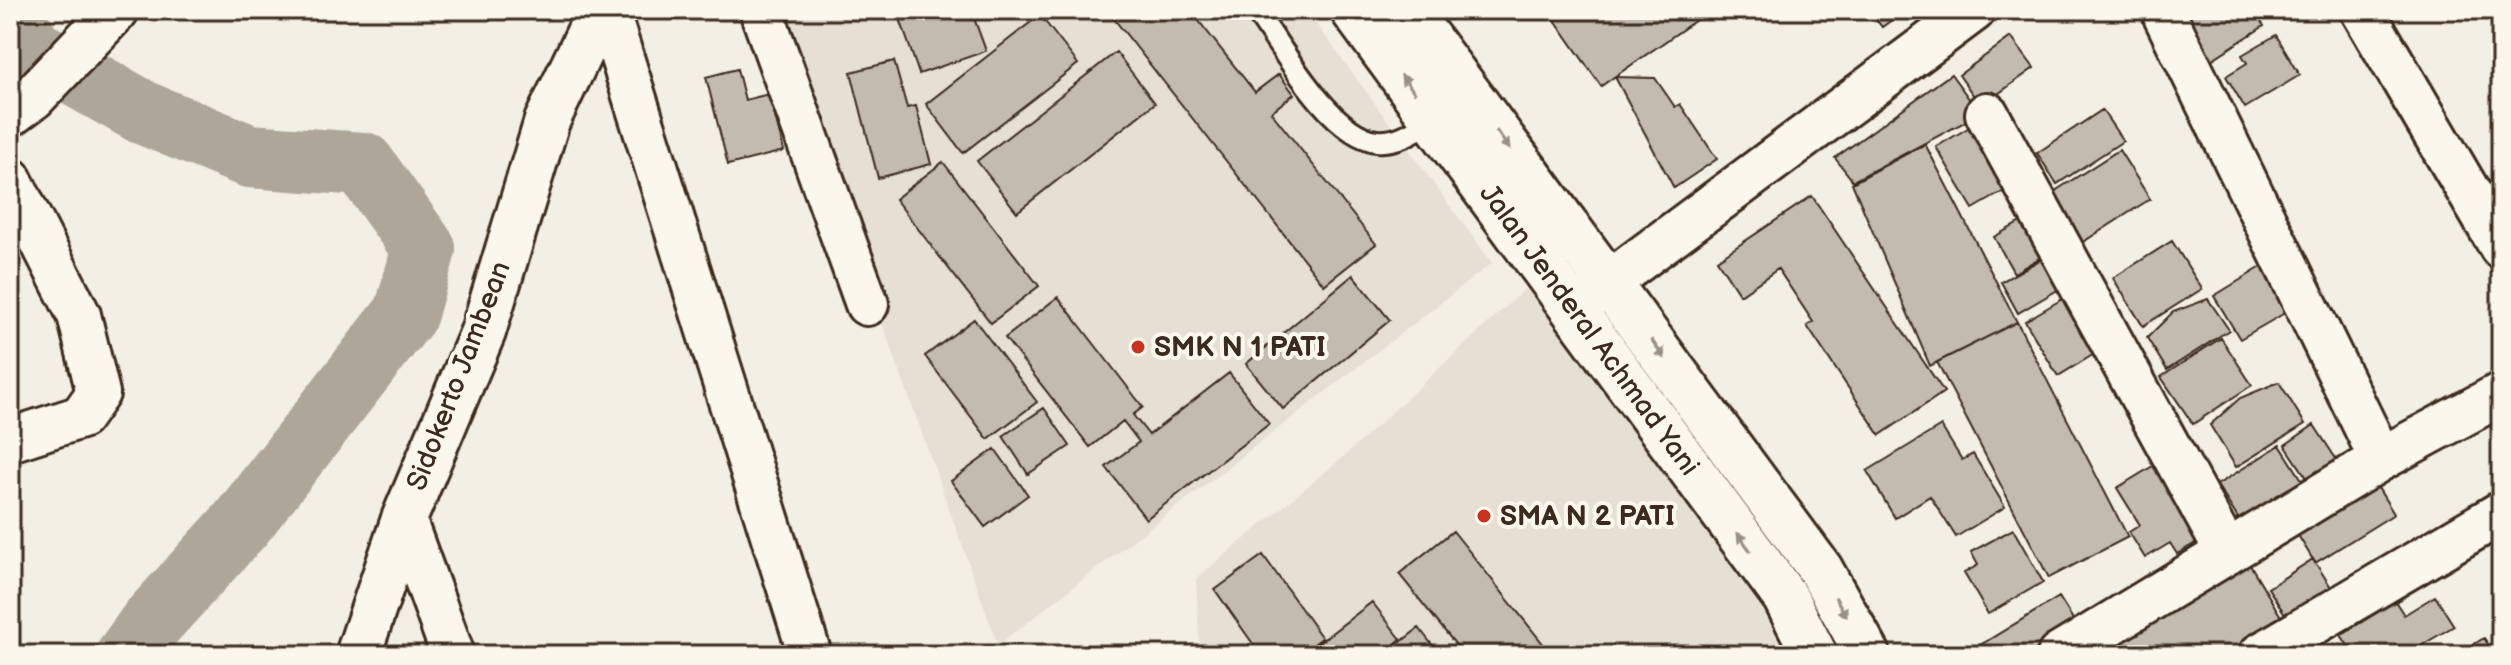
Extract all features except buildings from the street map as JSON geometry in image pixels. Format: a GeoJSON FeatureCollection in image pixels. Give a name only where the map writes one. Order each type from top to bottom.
{"type":"FeatureCollection","features":[{"type":"Feature","properties":{"kind":"main road","name":"Sidokerto Jambean"},"geometry":{"type":"LineString","coordinates":[[358,655],[404,519],[483,332],[547,121],[600,10]]}},
{"type":"Feature","properties":{"kind":"main road","name":"Jalan Jenderal Achmad Yani"},"geometry":{"type":"LineString","coordinates":[[1407,10],[1820,569],[1868,655]]}},
{"type":"Feature","properties":{"kind":"main road"},"geometry":{"type":"LineString","coordinates":[[22,106],[113,12]]}},
{"type":"Feature","properties":{"kind":"main road","name":"Jalan Jenderal Achmad Yani"},"geometry":{"type":"LineString","coordinates":[[1366,14],[1435,119],[1785,597],[1815,655]]}},
{"type":"Feature","properties":{"kind":"main road"},"geometry":{"type":"LineString","coordinates":[[1785,597],[1820,569]]}},
{"type":"Feature","properties":{"kind":"street"},"geometry":{"type":"LineString","coordinates":[[607,10],[810,655]]}},
{"type":"Feature","properties":{"kind":"street"},"geometry":{"type":"LineString","coordinates":[[761,10],[867,304]]}},
{"type":"Feature","properties":{"kind":"street"},"geometry":{"type":"LineString","coordinates":[[1573,309],[1974,10]]}},
{"type":"Feature","properties":{"kind":"street"},"geometry":{"type":"LineString","coordinates":[[2166,10],[2165,16],[2381,459]]}},
{"type":"Feature","properties":{"kind":"street"},"geometry":{"type":"LineString","coordinates":[[2362,10],[2501,247]]}},
{"type":"Feature","properties":{"kind":"street"},"geometry":{"type":"LineString","coordinates":[[1987,114],[2227,553]]}},
{"type":"Feature","properties":{"kind":"street"},"geometry":{"type":"LineString","coordinates":[[10,179],[79,315],[98,393],[81,417],[10,440]]}},
{"type":"Feature","properties":{"kind":"street"},"geometry":{"type":"LineString","coordinates":[[2059,655],[2381,459],[2501,394]]}},
{"type":"Feature","properties":{"kind":"street"},"geometry":{"type":"LineString","coordinates":[[2260,655],[2317,641],[2501,513]]}},
{"type":"Feature","properties":{"kind":"street"},"geometry":{"type":"LineString","coordinates":[[404,519],[453,655]]}},
{"type":"Feature","properties":{"kind":"lane"},"geometry":{"type":"LineString","coordinates":[[1255,10],[1313,92],[1358,135],[1377,141],[1400,139],[1435,119]]}},
{"type":"Feature","properties":{"kind":"shaded area","name":"SMK N 1 PATI"},"geometry":{"type":"Polygon","coordinates":[[[770,10],[1306,10],[1492,263],[998,645],[770,10]]]}},
{"type":"Feature","properties":{"kind":"shaded area","name":"SMA N 2 PATI"},"geometry":{"type":"Polygon","coordinates":[[[1526,288],[1753,591],[1786,655],[1200,655],[1196,579],[1348,453],[1526,288]]]}},
{"type":"Feature","properties":{"kind":"waterway"},"geometry":{"type":"LineString","coordinates":[[10,16],[34,51],[144,113],[249,156],[363,164],[424,249],[406,313],[241,524],[151,623],[128,655]]}},
{"type":"Feature","properties":{"kind":"place","name":"SMK N 1 PATI"},"geometry":{"type":"Point","coordinates":[1138,347]}},
{"type":"Feature","properties":{"kind":"place","name":"SMA N 2 PATI"},"geometry":{"type":"Point","coordinates":[1484,516]}}]}
